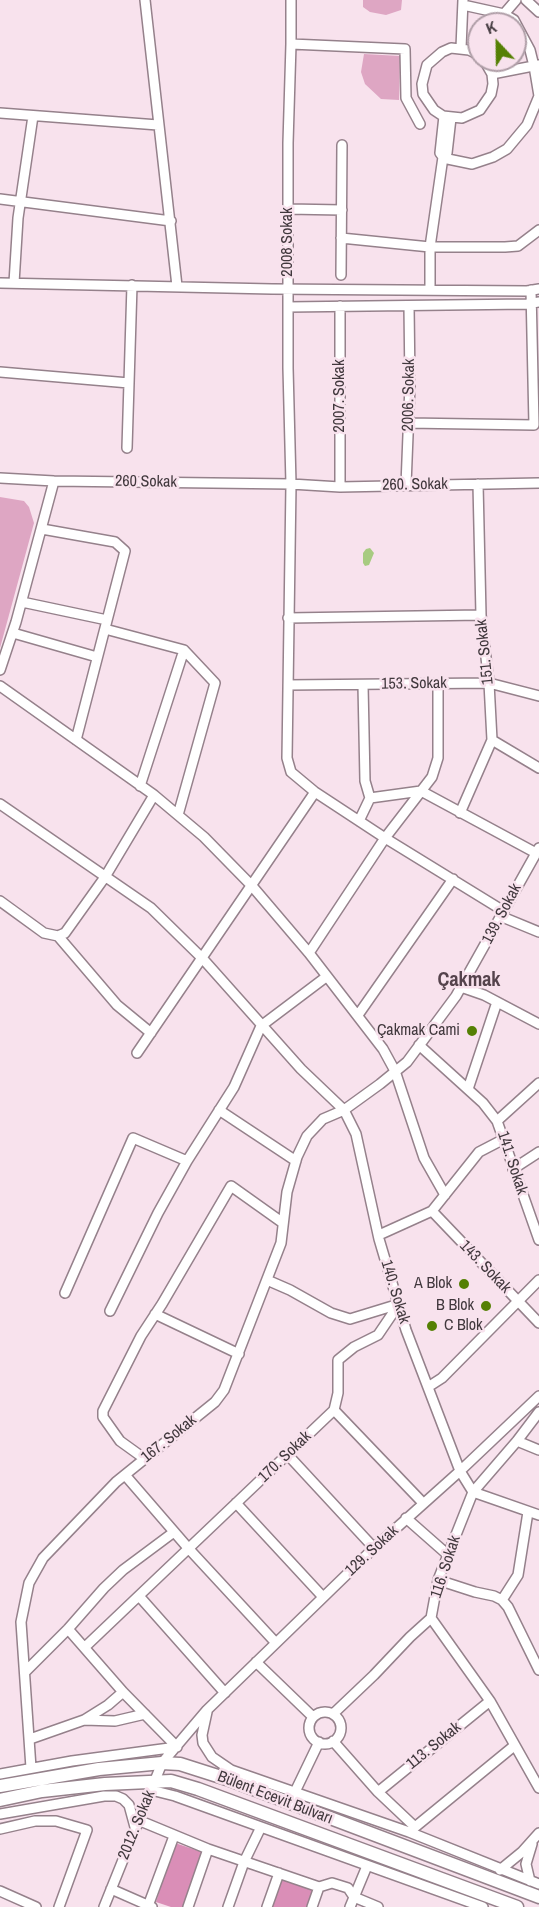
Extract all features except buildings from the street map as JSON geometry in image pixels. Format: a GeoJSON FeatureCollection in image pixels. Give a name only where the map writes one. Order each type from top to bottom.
{"type":"FeatureCollection","features":[{"type":"Feature","properties":{"kind":"main road","name":"Bülent Ecevit Bulvarı"},"geometry":{"type":"LineString","coordinates":[[0,1786],[99,1768],[162,1763],[180,1764],[229,1775],[292,1798],[539,1897]]}},
{"type":"Feature","properties":{"kind":"main road","name":"Bülent Ecevit Bulvarı"},"geometry":{"type":"LineString","coordinates":[[0,1800],[42,1791],[105,1784],[153,1785],[171,1781],[517,1907]]}},
{"type":"Feature","properties":{"kind":"street"},"geometry":{"type":"LineString","coordinates":[[145,0],[177,286]]}},
{"type":"Feature","properties":{"kind":"street","name":"2008 Sokak"},"geometry":{"type":"LineString","coordinates":[[291,0],[288,143],[291,484],[287,758],[291,772],[315,792],[453,879],[501,913],[539,932]]}},
{"type":"Feature","properties":{"kind":"street"},"geometry":{"type":"LineString","coordinates":[[506,12],[516,0]]}},
{"type":"Feature","properties":{"kind":"street"},"geometry":{"type":"LineString","coordinates":[[526,0],[539,12]]}},
{"type":"Feature","properties":{"kind":"street"},"geometry":{"type":"LineString","coordinates":[[461,48],[463,3],[497,12]]}},
{"type":"Feature","properties":{"kind":"street"},"geometry":{"type":"LineString","coordinates":[[291,44],[405,49],[406,98],[420,124]]}},
{"type":"Feature","properties":{"kind":"street"},"geometry":{"type":"LineString","coordinates":[[443,157],[472,164],[493,157],[507,149],[526,125],[539,96],[537,66],[527,44]]}},
{"type":"Feature","properties":{"kind":"street"},"geometry":{"type":"LineString","coordinates":[[467,50],[461,48],[442,51],[427,65],[423,74],[422,84],[428,103],[434,110],[448,117],[462,118],[480,110],[491,94],[492,74],[537,66]]}},
{"type":"Feature","properties":{"kind":"street"},"geometry":{"type":"LineString","coordinates":[[0,113],[158,125]]}},
{"type":"Feature","properties":{"kind":"street"},"geometry":{"type":"LineString","coordinates":[[14,283],[20,202],[33,116]]}},
{"type":"Feature","properties":{"kind":"street"},"geometry":{"type":"LineString","coordinates":[[430,290],[430,247],[443,157],[447,153],[448,117]]}},
{"type":"Feature","properties":{"kind":"street"},"geometry":{"type":"LineString","coordinates":[[341,275],[342,145]]}},
{"type":"Feature","properties":{"kind":"street"},"geometry":{"type":"LineString","coordinates":[[0,199],[171,221]]}},
{"type":"Feature","properties":{"kind":"street"},"geometry":{"type":"LineString","coordinates":[[288,209],[342,210]]}},
{"type":"Feature","properties":{"kind":"street"},"geometry":{"type":"LineString","coordinates":[[341,238],[430,247],[519,246],[539,230]]}},
{"type":"Feature","properties":{"kind":"street"},"geometry":{"type":"LineString","coordinates":[[0,283],[535,290],[534,425],[408,423]]}},
{"type":"Feature","properties":{"kind":"street"},"geometry":{"type":"LineString","coordinates":[[127,448],[132,285]]}},
{"type":"Feature","properties":{"kind":"street"},"geometry":{"type":"LineString","coordinates":[[288,307],[536,303]]}},
{"type":"Feature","properties":{"kind":"street","name":"2007. Sokak"},"geometry":{"type":"LineString","coordinates":[[340,306],[340,487]]}},
{"type":"Feature","properties":{"kind":"street","name":"2006. Sokak"},"geometry":{"type":"LineString","coordinates":[[406,485],[409,306]]}},
{"type":"Feature","properties":{"kind":"street"},"geometry":{"type":"LineString","coordinates":[[0,372],[129,383]]}},
{"type":"Feature","properties":{"kind":"street","name":"260 Sokak"},"geometry":{"type":"LineString","coordinates":[[0,478],[54,481],[291,484]]}},
{"type":"Feature","properties":{"kind":"street"},"geometry":{"type":"LineString","coordinates":[[0,670],[22,602],[54,481]]}},
{"type":"Feature","properties":{"kind":"street","name":"260. Sokak"},"geometry":{"type":"LineString","coordinates":[[291,484],[340,487],[539,483]]}},
{"type":"Feature","properties":{"kind":"street","name":"151. Sokak"},"geometry":{"type":"LineString","coordinates":[[459,813],[492,740],[489,683],[481,615],[478,484]]}},
{"type":"Feature","properties":{"kind":"street"},"geometry":{"type":"LineString","coordinates":[[42,529],[115,542],[125,551],[76,740]]}},
{"type":"Feature","properties":{"kind":"street"},"geometry":{"type":"LineString","coordinates":[[22,602],[106,625],[184,650],[215,683],[178,815]]}},
{"type":"Feature","properties":{"kind":"street"},"geometry":{"type":"LineString","coordinates":[[288,618],[481,615]]}},
{"type":"Feature","properties":{"kind":"street"},"geometry":{"type":"LineString","coordinates":[[13,633],[97,657]]}},
{"type":"Feature","properties":{"kind":"street"},"geometry":{"type":"LineString","coordinates":[[141,786],[184,650]]}},
{"type":"Feature","properties":{"kind":"street","name":"153. Sokak"},"geometry":{"type":"LineString","coordinates":[[288,686],[489,683],[539,696]]}},
{"type":"Feature","properties":{"kind":"street"},"geometry":{"type":"LineString","coordinates":[[359,821],[370,798],[365,781],[363,685]]}},
{"type":"Feature","properties":{"kind":"street"},"geometry":{"type":"LineString","coordinates":[[309,953],[385,838],[432,777],[438,758],[438,685]]}},
{"type":"Feature","properties":{"kind":"street"},"geometry":{"type":"LineString","coordinates":[[0,686],[154,795],[204,837],[252,886],[309,953],[383,1049],[395,1071],[424,1158],[445,1195]]}},
{"type":"Feature","properties":{"kind":"street"},"geometry":{"type":"LineString","coordinates":[[492,740],[539,768]]}},
{"type":"Feature","properties":{"kind":"street"},"geometry":{"type":"LineString","coordinates":[[370,798],[421,791],[459,813],[537,851]]}},
{"type":"Feature","properties":{"kind":"street"},"geometry":{"type":"LineString","coordinates":[[137,1053],[315,792]]}},
{"type":"Feature","properties":{"kind":"street"},"geometry":{"type":"LineString","coordinates":[[0,901],[44,933],[58,936],[65,933],[105,877],[154,795]]}},
{"type":"Feature","properties":{"kind":"street"},"geometry":{"type":"LineString","coordinates":[[0,804],[151,908],[203,959],[301,1069],[344,1110]]}},
{"type":"Feature","properties":{"kind":"street","name":"139. Sokak"},"geometry":{"type":"LineString","coordinates":[[344,1110],[407,1062],[461,987],[537,851]]}},
{"type":"Feature","properties":{"kind":"street"},"geometry":{"type":"LineString","coordinates":[[358,1015],[453,879]]}},
{"type":"Feature","properties":{"kind":"street"},"geometry":{"type":"LineString","coordinates":[[58,936],[117,1005],[151,1033]]}},
{"type":"Feature","properties":{"kind":"street"},"geometry":{"type":"LineString","coordinates":[[110,1311],[158,1213],[187,1161],[234,1087],[261,1026],[326,977]]}},
{"type":"Feature","properties":{"kind":"street"},"geometry":{"type":"LineString","coordinates":[[461,987],[497,1002],[539,1024]]}},
{"type":"Feature","properties":{"kind":"street"},"geometry":{"type":"LineString","coordinates":[[468,1089],[497,1002]]}},
{"type":"Feature","properties":{"kind":"street","name":"141. Sokak"},"geometry":{"type":"LineString","coordinates":[[419,1045],[483,1103],[498,1121],[513,1169],[536,1221],[539,1240]]}},
{"type":"Feature","properties":{"kind":"street"},"geometry":{"type":"LineString","coordinates":[[498,1121],[539,1083]]}},
{"type":"Feature","properties":{"kind":"street"},"geometry":{"type":"LineString","coordinates":[[219,1110],[296,1161]]}},
{"type":"Feature","properties":{"kind":"street","name":"167. Sokak"},"geometry":{"type":"LineString","coordinates":[[31,1768],[21,1622],[29,1583],[43,1558],[125,1475],[215,1402],[224,1390],[281,1243],[287,1192],[296,1161],[307,1136],[323,1119],[344,1110]]}},
{"type":"Feature","properties":{"kind":"street","name":"140. Sokak"},"geometry":{"type":"LineString","coordinates":[[344,1110],[356,1134],[379,1235],[399,1304],[460,1471],[473,1492]]}},
{"type":"Feature","properties":{"kind":"street"},"geometry":{"type":"LineString","coordinates":[[65,1293],[132,1138],[187,1161]]}},
{"type":"Feature","properties":{"kind":"street"},"geometry":{"type":"LineString","coordinates":[[379,1235],[432,1211],[479,1152],[504,1139]]}},
{"type":"Feature","properties":{"kind":"street"},"geometry":{"type":"LineString","coordinates":[[513,1169],[539,1152]]}},
{"type":"Feature","properties":{"kind":"street"},"geometry":{"type":"LineString","coordinates":[[145,1459],[120,1441],[103,1417],[103,1411],[141,1336],[231,1186],[283,1223]]}},
{"type":"Feature","properties":{"kind":"street","name":"143. Sokak"},"geometry":{"type":"LineString","coordinates":[[432,1211],[539,1323]]}},
{"type":"Feature","properties":{"kind":"street"},"geometry":{"type":"LineString","coordinates":[[267,1280],[331,1313],[350,1319],[399,1304]]}},
{"type":"Feature","properties":{"kind":"street"},"geometry":{"type":"LineString","coordinates":[[428,1387],[442,1378],[539,1280]]}},
{"type":"Feature","properties":{"kind":"street"},"geometry":{"type":"LineString","coordinates":[[399,1304],[378,1335],[354,1347],[338,1360],[338,1393],[334,1410],[423,1503]]}},
{"type":"Feature","properties":{"kind":"street"},"geometry":{"type":"LineString","coordinates":[[155,1314],[239,1354]]}},
{"type":"Feature","properties":{"kind":"street","name":"129. Sokak"},"geometry":{"type":"LineString","coordinates":[[177,1747],[207,1710],[323,1597],[539,1396]]}},
{"type":"Feature","properties":{"kind":"street","name":"170. Sokak"},"geometry":{"type":"LineString","coordinates":[[85,1647],[334,1410]]}},
{"type":"Feature","properties":{"kind":"street","name":"116. Sokak"},"geometry":{"type":"LineString","coordinates":[[539,1412],[518,1441],[473,1492],[438,1580],[431,1618],[490,1701],[539,1788]]}},
{"type":"Feature","properties":{"kind":"street"},"geometry":{"type":"LineString","coordinates":[[518,1441],[539,1449]]}},
{"type":"Feature","properties":{"kind":"street"},"geometry":{"type":"LineString","coordinates":[[287,1455],[374,1548]]}},
{"type":"Feature","properties":{"kind":"street"},"geometry":{"type":"LineString","coordinates":[[125,1475],[189,1549],[276,1643]]}},
{"type":"Feature","properties":{"kind":"street"},"geometry":{"type":"LineString","coordinates":[[473,1492],[539,1515]]}},
{"type":"Feature","properties":{"kind":"street"},"geometry":{"type":"LineString","coordinates":[[236,1503],[323,1597]]}},
{"type":"Feature","properties":{"kind":"street"},"geometry":{"type":"LineString","coordinates":[[502,1600],[518,1575],[528,1512]]}},
{"type":"Feature","properties":{"kind":"street"},"geometry":{"type":"LineString","coordinates":[[406,1518],[448,1555]]}},
{"type":"Feature","properties":{"kind":"street"},"geometry":{"type":"LineString","coordinates":[[25,1672],[123,1570],[174,1532]]}},
{"type":"Feature","properties":{"kind":"street"},"geometry":{"type":"LineString","coordinates":[[438,1580],[502,1600],[508,1607],[539,1668]]}},
{"type":"Feature","properties":{"kind":"street"},"geometry":{"type":"LineString","coordinates":[[139,1596],[225,1693]]}},
{"type":"Feature","properties":{"kind":"street"},"geometry":{"type":"LineString","coordinates":[[333,1714],[410,1636],[431,1618]]}},
{"type":"Feature","properties":{"kind":"street"},"geometry":{"type":"LineString","coordinates":[[68,1629],[123,1692],[177,1747]]}},
{"type":"Feature","properties":{"kind":"street"},"geometry":{"type":"LineString","coordinates":[[256,1662],[313,1717]]}},
{"type":"Feature","properties":{"kind":"street"},"geometry":{"type":"LineString","coordinates":[[30,1739],[84,1720],[108,1705],[123,1692]]}},
{"type":"Feature","properties":{"kind":"street","name":"113. Sokak"},"geometry":{"type":"LineString","coordinates":[[378,1792],[490,1701]]}},
{"type":"Feature","properties":{"kind":"street"},"geometry":{"type":"LineString","coordinates":[[207,1710],[202,1735],[203,1743],[229,1775]]}},
{"type":"Feature","properties":{"kind":"street"},"geometry":{"type":"LineString","coordinates":[[322,1712],[333,1714],[339,1719],[341,1729],[339,1736],[333,1741],[319,1742],[313,1738],[310,1731],[313,1717],[322,1712]]}},
{"type":"Feature","properties":{"kind":"street"},"geometry":{"type":"LineString","coordinates":[[84,1720],[115,1721],[145,1714]]}},
{"type":"Feature","properties":{"kind":"street"},"geometry":{"type":"LineString","coordinates":[[333,1741],[412,1829]]}},
{"type":"Feature","properties":{"kind":"street"},"geometry":{"type":"LineString","coordinates":[[319,1742],[292,1798],[412,1829],[500,1870],[535,1883]]}},
{"type":"Feature","properties":{"kind":"street"},"geometry":{"type":"LineString","coordinates":[[412,1829],[514,1746]]}},
{"type":"Feature","properties":{"kind":"street"},"geometry":{"type":"LineString","coordinates":[[0,1774],[177,1747]]}},
{"type":"Feature","properties":{"kind":"street","name":"2012. Sokak"},"geometry":{"type":"LineString","coordinates":[[104,1907],[162,1763],[177,1747]]}},
{"type":"Feature","properties":{"kind":"street"},"geometry":{"type":"LineString","coordinates":[[153,1785],[175,1796],[478,1906]]}},
{"type":"Feature","properties":{"kind":"street"},"geometry":{"type":"LineString","coordinates":[[0,1814],[104,1796],[116,1796],[123,1798],[129,1805],[137,1824],[319,1887],[332,1883],[348,1888],[352,1902]]}},
{"type":"Feature","properties":{"kind":"street"},"geometry":{"type":"LineString","coordinates":[[0,1829],[35,1821],[56,1821],[87,1830],[59,1907]]}},
{"type":"Feature","properties":{"kind":"street"},"geometry":{"type":"LineString","coordinates":[[228,1907],[244,1862],[261,1827]]}},
{"type":"Feature","properties":{"kind":"street"},"geometry":{"type":"LineString","coordinates":[[500,1870],[539,1833]]}},
{"type":"Feature","properties":{"kind":"street"},"geometry":{"type":"LineString","coordinates":[[111,1889],[150,1906],[174,1836]]}},
{"type":"Feature","properties":{"kind":"street"},"geometry":{"type":"LineString","coordinates":[[533,1841],[526,1864],[535,1883]]}},
{"type":"Feature","properties":{"kind":"street"},"geometry":{"type":"LineString","coordinates":[[188,1907],[208,1849]]}},
{"type":"Feature","properties":{"kind":"street"},"geometry":{"type":"LineString","coordinates":[[352,1902],[367,1866]]}},
{"type":"Feature","properties":{"kind":"street"},"geometry":{"type":"LineString","coordinates":[[267,1907],[279,1873]]}},
{"type":"Feature","properties":{"kind":"street"},"geometry":{"type":"LineString","coordinates":[[312,1907],[319,1887]]}},
{"type":"Feature","properties":{"kind":"street"},"geometry":{"type":"LineString","coordinates":[[0,1891],[36,1907]]}},
{"type":"Feature","properties":{"kind":"street"},"geometry":{"type":"LineString","coordinates":[[352,1902],[378,1907]]}},
{"type":"Feature","properties":{"kind":"shaded area"},"geometry":{"type":"Polygon","coordinates":[[[363,0],[402,0],[401,10],[386,15],[370,12],[363,7],[363,0]]]}},
{"type":"Feature","properties":{"kind":"shaded area"},"geometry":{"type":"Polygon","coordinates":[[[364,54],[400,56],[399,100],[381,99],[365,84],[361,72],[364,54]]]}},
{"type":"Feature","properties":{"kind":"shaded area"},"geometry":{"type":"Polygon","coordinates":[[[0,497],[24,501],[29,507],[34,523],[0,648],[0,497]]]}},
{"type":"Feature","properties":{"kind":"shaded area"},"geometry":{"type":"Polygon","coordinates":[[[370,548],[374,553],[369,565],[365,566],[363,553],[370,548]]]}},
{"type":"Feature","properties":{"kind":"shaded area"},"geometry":{"type":"Polygon","coordinates":[[[175,1843],[202,1852],[184,1907],[171,1907],[156,1902],[175,1843]]]}},
{"type":"Feature","properties":{"kind":"shaded area"},"geometry":{"type":"Polygon","coordinates":[[[282,1879],[314,1890],[308,1907],[272,1907],[282,1879]]]}},
{"type":"Feature","properties":{"kind":"place","name":"Çakmak Cami"},"geometry":{"type":"Point","coordinates":[472,1031]}},
{"type":"Feature","properties":{"kind":"place","name":"A Blok"},"geometry":{"type":"Point","coordinates":[464,1284]}},
{"type":"Feature","properties":{"kind":"place","name":"B Blok"},"geometry":{"type":"Point","coordinates":[486,1306]}},
{"type":"Feature","properties":{"kind":"place","name":"C Blok"},"geometry":{"type":"Point","coordinates":[432,1326]}},
{"type":"Feature","properties":{"kind":"district","name":"Çakmak"},"geometry":{"type":"Point","coordinates":[469,981]}}]}
